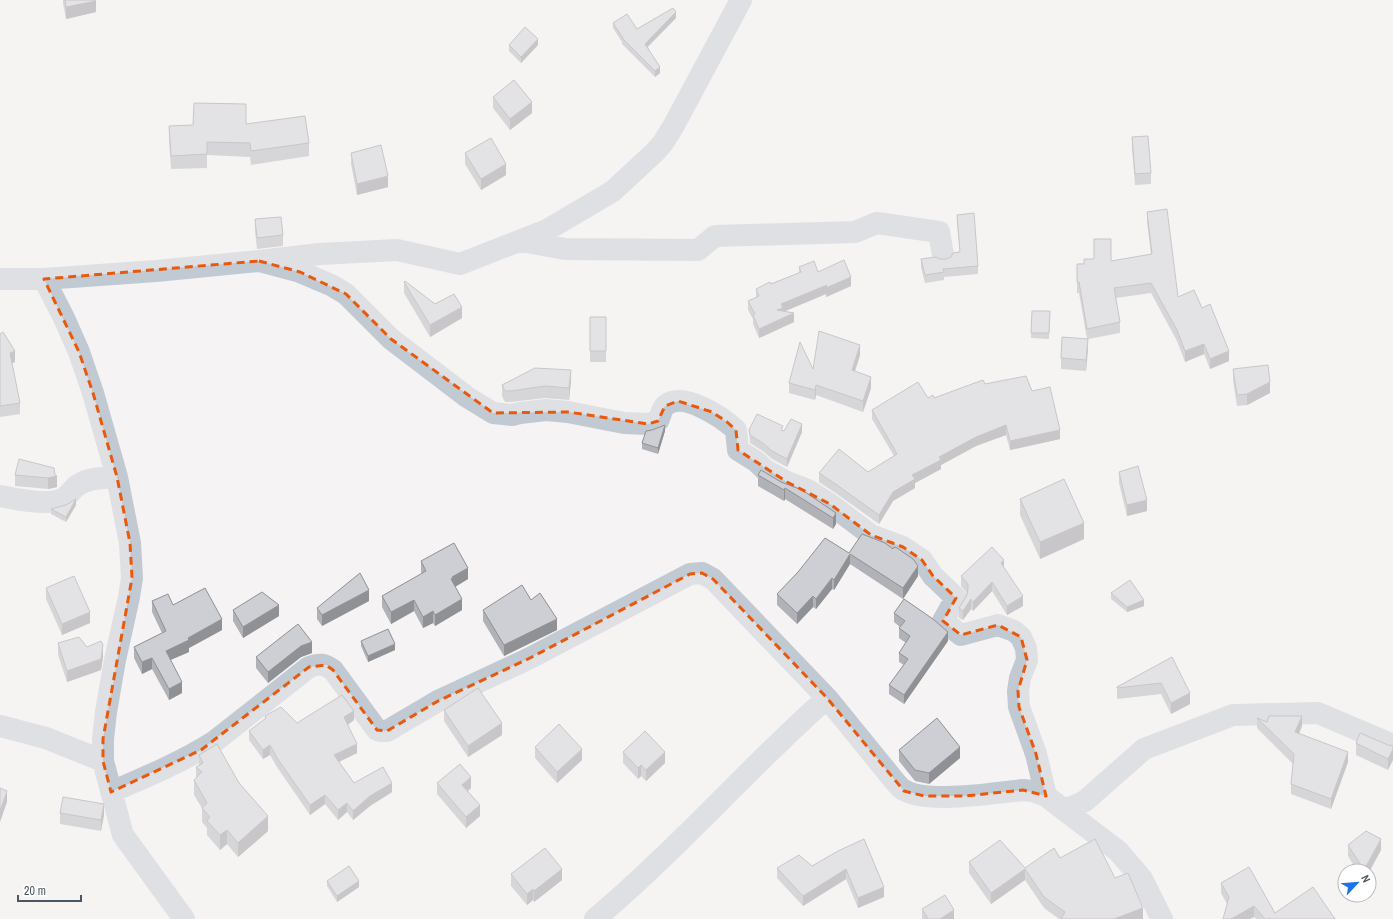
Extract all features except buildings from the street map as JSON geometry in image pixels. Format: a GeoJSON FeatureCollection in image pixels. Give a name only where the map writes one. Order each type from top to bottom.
{"type":"FeatureCollection","features":[{"type":"Feature","properties":{"kind":"street"},"geometry":{"type":"LineString","coordinates":[[0,278],[44,279],[156,271],[320,254],[397,250],[460,264],[547,230],[613,190],[663,143],[741,0]]}},
{"type":"Feature","properties":{"kind":"street"},"geometry":{"type":"LineString","coordinates":[[520,241],[566,249],[698,250],[715,236],[855,232],[877,223],[939,232],[943,255]]}},
{"type":"Feature","properties":{"kind":"street"},"geometry":{"type":"LineString","coordinates":[[259,261],[300,272],[331,285],[346,294],[391,339],[467,397],[493,413],[512,415],[546,410],[568,412],[624,422],[648,424],[658,421],[665,406],[678,401],[712,412],[727,422],[736,430],[738,450],[757,462],[764,469],[787,482],[808,490],[830,504],[871,535],[903,547],[922,560],[933,576],[956,598],[942,621],[961,635],[998,625],[1014,631],[1021,637],[1026,648],[1027,660],[1020,678],[1018,691],[1019,707],[1036,754],[1046,796]]}},
{"type":"Feature","properties":{"kind":"street"},"geometry":{"type":"LineString","coordinates":[[44,279],[79,352],[95,400],[117,477],[130,543],[132,578],[106,712],[103,739],[103,761],[123,835],[184,919]]}},
{"type":"Feature","properties":{"kind":"street"},"geometry":{"type":"LineString","coordinates":[[0,496],[20,500],[50,502],[62,499],[86,480],[117,477]]}},
{"type":"Feature","properties":{"kind":"street"},"geometry":{"type":"LineString","coordinates":[[111,792],[187,758],[215,741],[310,667],[318,664],[326,665],[333,670],[377,730],[387,731],[438,701],[530,658],[690,574],[702,573],[713,579],[827,698],[896,784],[904,791],[924,796],[965,796],[1023,790],[1032,791],[1046,796],[1118,851],[1142,879],[1162,919]]}},
{"type":"Feature","properties":{"kind":"street"},"geometry":{"type":"LineString","coordinates":[[595,919],[656,865],[755,766],[827,698]]}},
{"type":"Feature","properties":{"kind":"street"},"geometry":{"type":"LineString","coordinates":[[1065,810],[1085,801],[1144,749],[1233,715],[1318,713],[1393,745]]}},
{"type":"Feature","properties":{"kind":"street"},"geometry":{"type":"LineString","coordinates":[[0,726],[46,738],[103,761]]}},
{"type":"Feature","properties":{"kind":"highlighted area"},"geometry":{"type":"Polygon","coordinates":[[[259,261],[300,272],[346,294],[391,339],[493,413],[568,412],[648,424],[658,421],[665,406],[678,401],[712,412],[727,422],[736,430],[738,450],[787,482],[830,504],[871,535],[903,547],[922,560],[933,576],[956,598],[943,621],[961,635],[998,625],[1021,637],[1027,660],[1018,691],[1019,707],[1036,754],[1046,796],[1023,790],[965,796],[924,796],[904,791],[827,698],[713,579],[702,573],[690,574],[530,658],[438,701],[387,731],[377,730],[333,670],[326,665],[309,667],[201,750],[111,792],[103,761],[103,739],[132,578],[130,543],[117,477],[93,393],[79,352],[44,279],[259,261]]]}}]}
